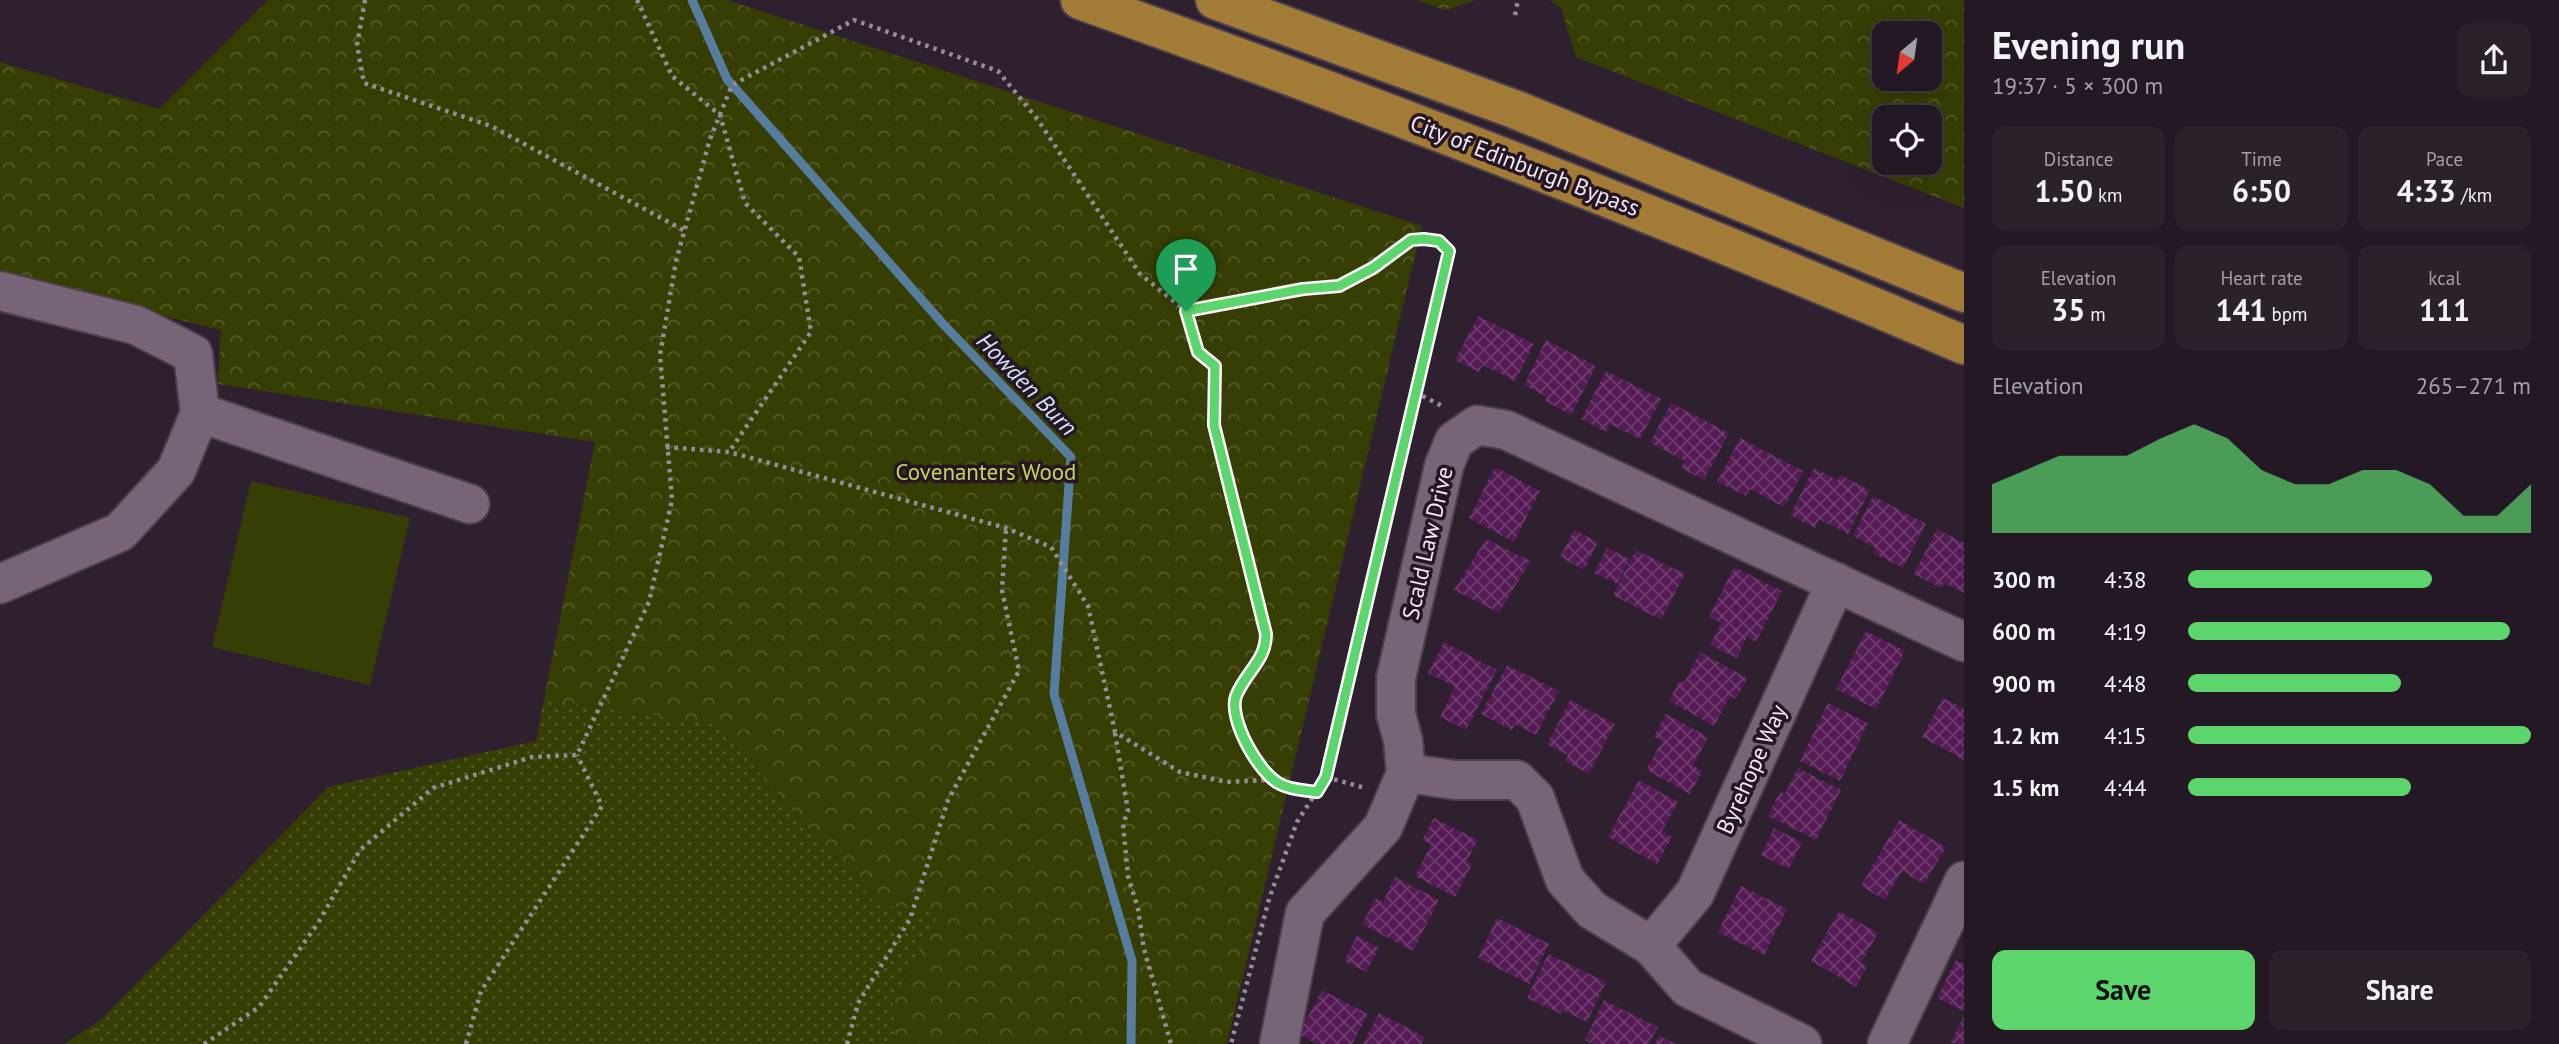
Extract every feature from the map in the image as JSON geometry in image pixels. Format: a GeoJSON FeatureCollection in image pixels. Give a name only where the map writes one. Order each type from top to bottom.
{"type":"FeatureCollection","features":[{"type":"Feature","properties":{"kind":"highway","name":"City of Edinburgh Bypass"},"geometry":{"type":"LineString","coordinates":[[1080,0],[1276,70],[1514,160],[1783,268],[1964,345]]}},
{"type":"Feature","properties":{"kind":"highway","name":"City of Edinburgh Bypass"},"geometry":{"type":"LineString","coordinates":[[1215,0],[1514,109],[1964,293]]}},
{"type":"Feature","properties":{"kind":"street"},"geometry":{"type":"LineString","coordinates":[[0,291],[136,325],[193,354],[200,413],[176,471],[120,532],[0,584]]}},
{"type":"Feature","properties":{"kind":"street"},"geometry":{"type":"LineString","coordinates":[[200,413],[470,504]]}},
{"type":"Feature","properties":{"kind":"street","name":"Scald Law Drive"},"geometry":{"type":"LineString","coordinates":[[1279,1044],[1305,914],[1383,827],[1406,772],[1403,740],[1396,715],[1396,678],[1444,466],[1454,440],[1477,425],[1506,430],[1964,642]]}},
{"type":"Feature","properties":{"kind":"street","name":"Byrehope Way"},"geometry":{"type":"LineString","coordinates":[[1651,946],[1695,893],[1836,582]]}},
{"type":"Feature","properties":{"kind":"street"},"geometry":{"type":"LineString","coordinates":[[1406,772],[1455,780],[1517,780],[1535,798],[1565,880],[1592,910],[1651,946],[1688,988],[1802,1044]]}},
{"type":"Feature","properties":{"kind":"street"},"geometry":{"type":"LineString","coordinates":[[1887,1044],[1964,881]]}},
{"type":"Feature","properties":{"kind":"path"},"geometry":{"type":"LineString","coordinates":[[365,0],[357,45],[364,83],[491,125],[685,231]]}},
{"type":"Feature","properties":{"kind":"path"},"geometry":{"type":"LineString","coordinates":[[638,0],[672,76],[720,115],[745,203],[799,257],[811,332],[729,452]]}},
{"type":"Feature","properties":{"kind":"path"},"geometry":{"type":"LineString","coordinates":[[1515,15],[1518,0]]}},
{"type":"Feature","properties":{"kind":"path"},"geometry":{"type":"LineString","coordinates":[[578,755],[649,602],[672,500],[660,355],[685,231],[720,115],[732,85],[854,20],[998,71],[1038,120],[1140,274],[1186,311],[1198,352],[1215,366],[1214,425],[1266,634],[1266,650],[1246,676],[1235,699],[1241,732],[1256,764],[1279,784]]}},
{"type":"Feature","properties":{"kind":"path"},"geometry":{"type":"LineString","coordinates":[[1186,311],[1303,289],[1339,286],[1373,268],[1411,240],[1439,241],[1449,251],[1326,777],[1297,822],[1269,900],[1231,1044]]}},
{"type":"Feature","properties":{"kind":"path"},"geometry":{"type":"LineString","coordinates":[[666,447],[729,452],[1006,528],[1051,547],[1088,606],[1115,733],[1128,811],[1123,824],[1128,876],[1138,909],[1144,949],[1171,1044]]}},
{"type":"Feature","properties":{"kind":"path"},"geometry":{"type":"LineString","coordinates":[[847,1044],[858,1003],[910,919],[948,800],[1019,671],[1002,590],[1006,528]]}},
{"type":"Feature","properties":{"kind":"path"},"geometry":{"type":"LineString","coordinates":[[1115,733],[1180,772],[1227,782],[1265,780],[1317,792]]}},
{"type":"Feature","properties":{"kind":"path"},"geometry":{"type":"LineString","coordinates":[[204,1044],[259,1007],[318,923],[360,850],[433,788],[532,757],[578,755]]}},
{"type":"Feature","properties":{"kind":"path"},"geometry":{"type":"LineString","coordinates":[[466,1044],[481,991],[603,806],[578,755]]}},
{"type":"Feature","properties":{"kind":"green space","name":"Covenanters Wood"},"geometry":{"type":"Polygon","coordinates":[[[268,0],[727,0],[1422,226],[1227,1044],[895,1044],[893,1002],[939,913],[876,904],[717,725],[544,699],[595,442],[218,384],[221,330],[0,276],[0,62],[159,109],[268,0]]]}},
{"type":"Feature","properties":{"kind":"green space"},"geometry":{"type":"Polygon","coordinates":[[[1416,0],[1477,0],[1445,10],[1416,0]]]}},
{"type":"Feature","properties":{"kind":"green space"},"geometry":{"type":"Polygon","coordinates":[[[1549,0],[1964,0],[1964,208],[1879,175],[1942,175],[1942,105],[1872,105],[1872,172],[1576,57],[1561,8],[1549,0]]]}},
{"type":"Feature","properties":{"kind":"green space"},"geometry":{"type":"Polygon","coordinates":[[[251,481],[410,518],[370,685],[212,647],[251,481]]]}},
{"type":"Feature","properties":{"kind":"green space"},"geometry":{"type":"Polygon","coordinates":[[[544,699],[717,725],[876,904],[940,913],[893,1002],[895,1044],[96,1044],[103,1018],[328,787],[536,741],[544,699]]]}},
{"type":"Feature","properties":{"kind":"green space"},"geometry":{"type":"Polygon","coordinates":[[[103,1018],[96,1044],[64,1044],[103,1018]]]}},
{"type":"Feature","properties":{"kind":"building"},"geometry":{"type":"Polygon","coordinates":[[[1478,316],[1534,344],[1515,381],[1483,365],[1479,372],[1455,360],[1478,316]]]}},
{"type":"Feature","properties":{"kind":"building"},"geometry":{"type":"Polygon","coordinates":[[[1546,340],[1596,366],[1571,415],[1545,401],[1547,397],[1524,385],[1546,340]]]}},
{"type":"Feature","properties":{"kind":"building"},"geometry":{"type":"Polygon","coordinates":[[[1606,371],[1661,399],[1640,439],[1610,424],[1606,432],[1581,419],[1606,371]]]}},
{"type":"Feature","properties":{"kind":"building"},"geometry":{"type":"Polygon","coordinates":[[[1671,403],[1729,433],[1704,480],[1681,468],[1685,461],[1650,443],[1671,403]]]}},
{"type":"Feature","properties":{"kind":"building"},"geometry":{"type":"Polygon","coordinates":[[[1740,438],[1803,471],[1784,507],[1750,489],[1746,496],[1717,482],[1740,438]]]}},
{"type":"Feature","properties":{"kind":"building"},"geometry":{"type":"Polygon","coordinates":[[[1495,467],[1540,491],[1514,542],[1469,518],[1495,467]]]}},
{"type":"Feature","properties":{"kind":"building"},"geometry":{"type":"Polygon","coordinates":[[[1814,468],[1837,480],[1840,475],[1870,490],[1848,534],[1819,519],[1815,528],[1790,515],[1814,468]]]}},
{"type":"Feature","properties":{"kind":"building"},"geometry":{"type":"Polygon","coordinates":[[[1873,496],[1926,524],[1903,568],[1873,553],[1875,548],[1853,536],[1873,496]]]}},
{"type":"Feature","properties":{"kind":"building"},"geometry":{"type":"Polygon","coordinates":[[[1937,529],[1964,543],[1964,593],[1944,583],[1941,588],[1914,574],[1937,529]]]}},
{"type":"Feature","properties":{"kind":"building"},"geometry":{"type":"Polygon","coordinates":[[[1574,530],[1598,542],[1584,570],[1560,557],[1574,530]]]}},
{"type":"Feature","properties":{"kind":"building"},"geometry":{"type":"Polygon","coordinates":[[[1486,539],[1530,561],[1499,613],[1454,590],[1486,539]]]}},
{"type":"Feature","properties":{"kind":"building"},"geometry":{"type":"Polygon","coordinates":[[[1607,548],[1630,559],[1617,584],[1594,573],[1607,548]]]}},
{"type":"Feature","properties":{"kind":"building"},"geometry":{"type":"Polygon","coordinates":[[[1636,550],[1685,574],[1661,620],[1613,595],[1636,550]]]}},
{"type":"Feature","properties":{"kind":"building"},"geometry":{"type":"Polygon","coordinates":[[[1734,567],[1782,591],[1756,642],[1747,637],[1737,658],[1710,645],[1721,623],[1709,617],[1734,567]]]}},
{"type":"Feature","properties":{"kind":"building"},"geometry":{"type":"Polygon","coordinates":[[[1866,631],[1905,651],[1876,709],[1836,689],[1866,631]]]}},
{"type":"Feature","properties":{"kind":"building"},"geometry":{"type":"Polygon","coordinates":[[[1444,642],[1497,670],[1466,730],[1440,717],[1455,687],[1428,673],[1444,642]]]}},
{"type":"Feature","properties":{"kind":"building"},"geometry":{"type":"Polygon","coordinates":[[[1700,652],[1747,678],[1736,699],[1730,696],[1714,726],[1669,701],[1679,681],[1684,683],[1700,652]]]}},
{"type":"Feature","properties":{"kind":"building"},"geometry":{"type":"Polygon","coordinates":[[[1507,665],[1559,691],[1536,735],[1515,724],[1512,730],[1481,714],[1507,665]]]}},
{"type":"Feature","properties":{"kind":"building"},"geometry":{"type":"Polygon","coordinates":[[[1943,698],[1964,709],[1964,760],[1922,737],[1943,698]]]}},
{"type":"Feature","properties":{"kind":"building"},"geometry":{"type":"Polygon","coordinates":[[[1570,700],[1615,724],[1589,774],[1565,761],[1568,755],[1547,745],[1570,700]]]}},
{"type":"Feature","properties":{"kind":"building"},"geometry":{"type":"Polygon","coordinates":[[[1828,703],[1868,723],[1840,781],[1800,761],[1828,703]]]}},
{"type":"Feature","properties":{"kind":"building"},"geometry":{"type":"Polygon","coordinates":[[[1666,714],[1708,737],[1693,765],[1702,771],[1690,794],[1646,770],[1662,741],[1654,737],[1666,714]]]}},
{"type":"Feature","properties":{"kind":"building"},"geometry":{"type":"Polygon","coordinates":[[[1798,768],[1841,790],[1816,840],[1768,816],[1780,792],[1785,794],[1798,768]]]}},
{"type":"Feature","properties":{"kind":"building"},"geometry":{"type":"Polygon","coordinates":[[[1639,780],[1678,802],[1662,831],[1672,837],[1657,864],[1608,837],[1639,780]]]}},
{"type":"Feature","properties":{"kind":"building"},"geometry":{"type":"Polygon","coordinates":[[[1434,818],[1478,840],[1467,861],[1472,864],[1455,897],[1415,876],[1431,845],[1422,840],[1434,818]]]}},
{"type":"Feature","properties":{"kind":"building"},"geometry":{"type":"Polygon","coordinates":[[[1899,820],[1946,847],[1924,884],[1902,871],[1885,900],[1861,886],[1899,820]]]}},
{"type":"Feature","properties":{"kind":"building"},"geometry":{"type":"Polygon","coordinates":[[[1774,828],[1802,842],[1789,869],[1761,855],[1774,828]]]}},
{"type":"Feature","properties":{"kind":"building"},"geometry":{"type":"Polygon","coordinates":[[[1395,877],[1439,900],[1413,951],[1362,924],[1376,898],[1383,902],[1395,877]]]}},
{"type":"Feature","properties":{"kind":"building"},"geometry":{"type":"Polygon","coordinates":[[[1741,886],[1787,909],[1764,955],[1718,932],[1741,886]]]}},
{"type":"Feature","properties":{"kind":"building"},"geometry":{"type":"Polygon","coordinates":[[[1839,911],[1878,933],[1861,963],[1867,966],[1856,987],[1811,961],[1839,911]]]}},
{"type":"Feature","properties":{"kind":"building"},"geometry":{"type":"Polygon","coordinates":[[[1497,918],[1549,944],[1529,984],[1478,958],[1497,918]]]}},
{"type":"Feature","properties":{"kind":"building"},"geometry":{"type":"Polygon","coordinates":[[[1357,936],[1379,948],[1366,972],[1344,961],[1357,936]]]}},
{"type":"Feature","properties":{"kind":"building"},"geometry":{"type":"Polygon","coordinates":[[[1548,954],[1606,982],[1587,1022],[1563,1010],[1561,1014],[1527,998],[1548,954]]]}},
{"type":"Feature","properties":{"kind":"building"},"geometry":{"type":"Polygon","coordinates":[[[1956,960],[1964,964],[1964,1011],[1937,998],[1956,960]]]}},
{"type":"Feature","properties":{"kind":"building"},"geometry":{"type":"Polygon","coordinates":[[[1322,990],[1368,1014],[1352,1044],[1317,1044],[1299,1034],[1322,990]]]}},
{"type":"Feature","properties":{"kind":"building"},"geometry":{"type":"Polygon","coordinates":[[[1604,1000],[1658,1027],[1649,1044],[1592,1044],[1585,1040],[1604,1000]]]}},
{"type":"Feature","properties":{"kind":"building"},"geometry":{"type":"Polygon","coordinates":[[[1379,1013],[1425,1037],[1421,1044],[1363,1044],[1379,1013]]]}},
{"type":"Feature","properties":{"kind":"building"},"geometry":{"type":"Polygon","coordinates":[[[1964,1016],[1964,1044],[1956,1044],[1951,1042],[1964,1016]]]}},
{"type":"Feature","properties":{"kind":"building"},"geometry":{"type":"Polygon","coordinates":[[[1659,1035],[1676,1044],[1655,1044],[1659,1035]]]}},
{"type":"Feature","properties":{"kind":"waterway","name":"Howden Burn"},"geometry":{"type":"LineString","coordinates":[[692,0],[727,79],[944,325],[1071,457],[1054,694],[1132,961],[1131,1044]]}},
{"type":"Feature","properties":{"kind":"route"},"geometry":{"type":"LineString","coordinates":[[1411,240],[1439,241],[1449,251],[1326,777],[1317,792],[1279,784],[1256,764],[1241,732],[1235,699],[1246,676],[1266,650],[1266,634],[1214,425],[1215,366],[1198,352],[1186,311],[1303,289],[1339,286],[1373,268],[1411,240]]}}]}
